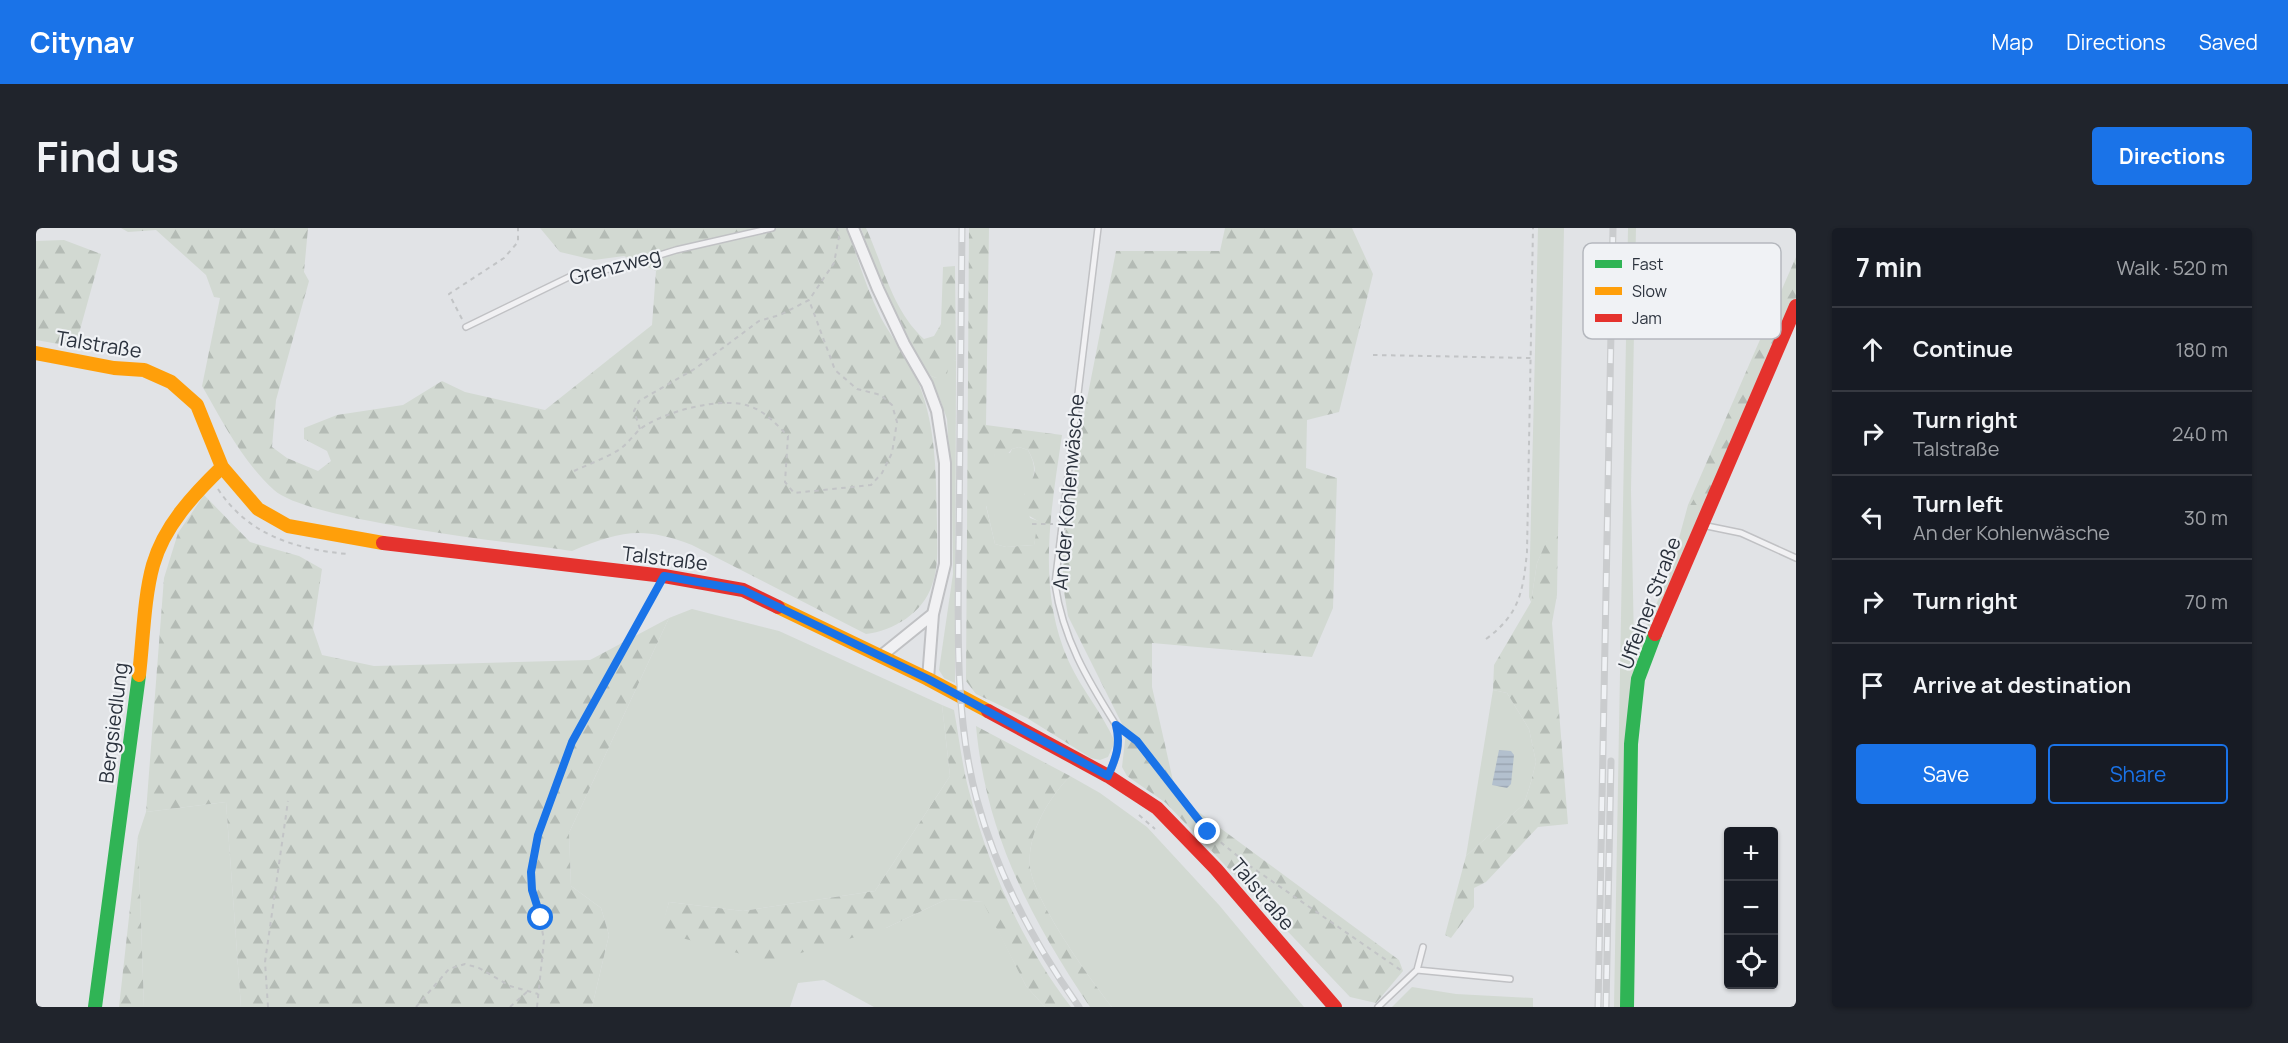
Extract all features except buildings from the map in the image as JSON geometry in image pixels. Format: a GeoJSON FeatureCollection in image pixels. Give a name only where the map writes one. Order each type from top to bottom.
{"type":"FeatureCollection","features":[{"type":"Feature","properties":{"kind":"street"},"geometry":{"type":"LineString","coordinates":[[853,228],[882,298],[927,384],[937,411],[945,463],[945,564],[933,614],[928,679]]}},
{"type":"Feature","properties":{"kind":"street","name":"Uffelner Straße"},"geometry":{"type":"LineString","coordinates":[[1627,1007],[1631,744],[1638,679],[1646,654],[1701,524],[1796,306]]}},
{"type":"Feature","properties":{"kind":"street","name":"Talstraße"},"geometry":{"type":"LineString","coordinates":[[36,353],[114,368],[144,370],[171,382],[197,405],[222,467],[258,509],[288,526],[363,541],[664,576],[743,590],[928,679],[1108,776],[1157,808],[1181,831],[1335,1007]]}},
{"type":"Feature","properties":{"kind":"street","name":"Bergsiedlung"},"geometry":{"type":"LineString","coordinates":[[96,1007],[153,565],[161,542],[188,499],[222,467]]}},
{"type":"Feature","properties":{"kind":"street"},"geometry":{"type":"LineString","coordinates":[[881,656],[933,614]]}},
{"type":"Feature","properties":{"kind":"lane","name":"Grenzweg"},"geometry":{"type":"LineString","coordinates":[[466,327],[568,277],[624,266],[676,250],[771,228]]}},
{"type":"Feature","properties":{"kind":"lane","name":"An der Kohlenwäsche"},"geometry":{"type":"LineString","coordinates":[[1098,228],[1055,584],[1060,616],[1072,648],[1116,725],[1119,738],[1118,752],[1108,776]]}},
{"type":"Feature","properties":{"kind":"lane"},"geometry":{"type":"LineString","coordinates":[[1701,524],[1741,533],[1796,558]]}},
{"type":"Feature","properties":{"kind":"lane"},"geometry":{"type":"LineString","coordinates":[[1378,1007],[1417,970],[1423,946]]}},
{"type":"Feature","properties":{"kind":"lane"},"geometry":{"type":"LineString","coordinates":[[1417,970],[1510,979]]}},
{"type":"Feature","properties":{"kind":"path"},"geometry":{"type":"LineString","coordinates":[[466,327],[449,294],[504,258],[518,242],[518,228]]}},
{"type":"Feature","properties":{"kind":"path"},"geometry":{"type":"LineString","coordinates":[[640,429],[634,411],[639,401],[696,368],[759,321],[780,315],[808,300],[834,263],[839,237],[837,228]]}},
{"type":"Feature","properties":{"kind":"path"},"geometry":{"type":"LineString","coordinates":[[1486,639],[1503,626],[1515,608],[1524,584],[1527,552],[1533,228]]}},
{"type":"Feature","properties":{"kind":"path"},"geometry":{"type":"LineString","coordinates":[[574,471],[620,449],[640,429],[683,410],[728,402],[748,405],[769,416],[788,436],[785,482],[794,493],[871,485],[882,474],[892,453],[897,422],[892,405],[881,395],[857,389],[835,370],[808,300]]}},
{"type":"Feature","properties":{"kind":"path"},"geometry":{"type":"LineString","coordinates":[[1373,355],[1531,358]]}},
{"type":"Feature","properties":{"kind":"path"},"geometry":{"type":"LineString","coordinates":[[212,477],[227,502],[250,525],[292,545],[348,554]]}},
{"type":"Feature","properties":{"kind":"path"},"geometry":{"type":"LineString","coordinates":[[1032,524],[1062,524]]}},
{"type":"Feature","properties":{"kind":"path"},"geometry":{"type":"LineString","coordinates":[[537,1007],[544,940],[531,872],[538,835],[572,742],[664,576]]}},
{"type":"Feature","properties":{"kind":"path"},"geometry":{"type":"LineString","coordinates":[[648,589],[669,592]]}},
{"type":"Feature","properties":{"kind":"path"},"geometry":{"type":"LineString","coordinates":[[1116,725],[1137,741],[1208,832],[1250,866],[1411,976]]}},
{"type":"Feature","properties":{"kind":"path"},"geometry":{"type":"LineString","coordinates":[[268,1007],[265,962],[288,801]]}},
{"type":"Feature","properties":{"kind":"path"},"geometry":{"type":"LineString","coordinates":[[1139,815],[1162,835]]}},
{"type":"Feature","properties":{"kind":"path"},"geometry":{"type":"LineString","coordinates":[[416,1007],[449,969],[465,964],[479,968],[510,986],[538,994]]}},
{"type":"Feature","properties":{"kind":"path"},"geometry":{"type":"LineString","coordinates":[[510,1007],[528,991]]}},
{"type":"Feature","properties":{"kind":"green space"},"geometry":{"type":"Polygon","coordinates":[[[121,228],[308,228],[304,272],[309,281],[276,400],[272,447],[287,458],[318,471],[331,461],[327,451],[304,439],[304,428],[337,415],[403,405],[442,381],[465,392],[545,410],[652,325],[656,271],[624,256],[594,260],[560,252],[540,228],[848,228],[876,307],[916,377],[928,413],[934,450],[937,548],[936,571],[928,595],[906,619],[886,629],[866,634],[692,545],[659,535],[631,533],[618,535],[572,551],[369,521],[294,501],[274,490],[252,467],[202,386],[220,298],[214,297],[206,275],[156,230],[128,232],[121,228]]]}},
{"type":"Feature","properties":{"kind":"green space"},"geometry":{"type":"Polygon","coordinates":[[[861,228],[866,228],[896,301],[913,328],[924,339],[934,336],[941,324],[943,267],[955,266],[956,361],[950,358],[947,374],[936,378],[927,374],[920,364],[881,287],[861,228]]]}},
{"type":"Feature","properties":{"kind":"green space"},"geometry":{"type":"Polygon","coordinates":[[[969,228],[989,228],[986,425],[1062,435],[1049,550],[1052,606],[1069,662],[1115,742],[1108,757],[1100,760],[1091,758],[1027,718],[976,694],[966,681],[969,228]],[[1019,447],[1012,449],[1005,457],[995,453],[993,504],[986,506],[995,544],[1006,547],[1034,545],[1038,521],[1026,514],[1023,500],[1035,473],[1033,460],[1028,450],[1019,447]]]}},
{"type":"Feature","properties":{"kind":"green space"},"geometry":{"type":"Polygon","coordinates":[[[1225,228],[1352,228],[1373,274],[1339,412],[1307,420],[1306,468],[1337,478],[1333,608],[1312,657],[1152,643],[1152,687],[1174,785],[1189,805],[1399,960],[1403,971],[1376,1003],[1350,997],[1166,803],[1127,776],[1122,767],[1126,732],[1068,616],[1063,585],[1063,549],[1079,440],[1116,251],[1220,251],[1225,228]]]}},
{"type":"Feature","properties":{"kind":"green space"},"geometry":{"type":"Polygon","coordinates":[[[1538,228],[1564,228],[1558,535],[1547,541],[1537,563],[1531,602],[1529,597],[1538,228]]]}},
{"type":"Feature","properties":{"kind":"green space"},"geometry":{"type":"Polygon","coordinates":[[[1628,228],[1636,228],[1636,243],[1628,243],[1628,228]]]}},
{"type":"Feature","properties":{"kind":"green space"},"geometry":{"type":"Polygon","coordinates":[[[64,240],[101,254],[78,337],[64,345],[36,340],[36,241],[64,240]]]}},
{"type":"Feature","properties":{"kind":"green space"},"geometry":{"type":"Polygon","coordinates":[[[1796,257],[1796,298],[1781,332],[1781,291],[1796,257]]]}},
{"type":"Feature","properties":{"kind":"green space"},"geometry":{"type":"Polygon","coordinates":[[[1626,339],[1634,339],[1631,490],[1634,645],[1638,646],[1669,575],[1688,505],[1705,505],[1639,668],[1622,1007],[1614,1007],[1626,339]]]}},
{"type":"Feature","properties":{"kind":"green space"},"geometry":{"type":"Polygon","coordinates":[[[1760,339],[1778,339],[1705,505],[1688,505],[1760,339]]]}},
{"type":"Feature","properties":{"kind":"green space"},"geometry":{"type":"Polygon","coordinates":[[[950,357],[956,361],[955,683],[944,678],[939,670],[953,574],[947,419],[927,374],[936,378],[950,357]]]}},
{"type":"Feature","properties":{"kind":"green space"},"geometry":{"type":"Polygon","coordinates":[[[1019,447],[1028,450],[1033,462],[1033,478],[1024,495],[1030,518],[1039,521],[1034,545],[1006,547],[995,544],[986,505],[995,452],[1010,453],[1012,449],[1019,447]]]}},
{"type":"Feature","properties":{"kind":"green space"},"geometry":{"type":"Polygon","coordinates":[[[204,495],[250,542],[299,556],[322,569],[313,629],[322,655],[374,666],[590,660],[669,618],[569,833],[571,886],[601,908],[609,935],[592,1007],[241,1007],[226,802],[146,812],[164,578],[178,533],[204,495]]]}},
{"type":"Feature","properties":{"kind":"green space"},"geometry":{"type":"Polygon","coordinates":[[[1558,535],[1557,595],[1552,623],[1568,824],[1538,827],[1486,882],[1474,888],[1474,907],[1451,938],[1445,935],[1466,856],[1524,804],[1531,782],[1536,762],[1529,729],[1507,693],[1493,690],[1494,665],[1531,602],[1537,563],[1547,540],[1558,535]]]}},
{"type":"Feature","properties":{"kind":"green space"},"geometry":{"type":"Polygon","coordinates":[[[692,609],[779,631],[942,705],[950,776],[875,891],[743,911],[669,902],[661,932],[886,928],[947,899],[984,902],[1026,986],[1045,1007],[874,1007],[824,980],[798,983],[790,1007],[592,1007],[609,935],[601,908],[571,886],[569,833],[669,618],[692,609]]]}},
{"type":"Feature","properties":{"kind":"green space"},"geometry":{"type":"Polygon","coordinates":[[[1493,690],[1507,693],[1529,729],[1536,762],[1524,804],[1466,856],[1493,690]]]}},
{"type":"Feature","properties":{"kind":"green space"},"geometry":{"type":"Polygon","coordinates":[[[942,705],[954,710],[969,791],[997,876],[1037,958],[1071,1007],[1045,1007],[1026,986],[983,902],[947,899],[886,928],[770,962],[660,932],[669,902],[743,911],[875,891],[950,776],[942,705]]]}},
{"type":"Feature","properties":{"kind":"green space"},"geometry":{"type":"Polygon","coordinates":[[[976,726],[1070,776],[1054,795],[1041,818],[1032,842],[1030,867],[1041,899],[1052,919],[1077,959],[1112,1007],[1090,1007],[1048,941],[1014,874],[990,803],[981,765],[976,726]]]}},
{"type":"Feature","properties":{"kind":"green space"},"geometry":{"type":"Polygon","coordinates":[[[1070,776],[1100,793],[1147,827],[1219,905],[1304,1007],[1112,1007],[1077,959],[1052,919],[1041,899],[1030,867],[1032,842],[1041,818],[1054,795],[1070,776]]]}},
{"type":"Feature","properties":{"kind":"green space"},"geometry":{"type":"Polygon","coordinates":[[[226,802],[241,1007],[144,1007],[138,836],[146,812],[226,802]]]}},
{"type":"Feature","properties":{"kind":"green space"},"geometry":{"type":"Polygon","coordinates":[[[138,836],[144,1007],[119,1007],[138,836]]]}},
{"type":"Feature","properties":{"kind":"green space"},"geometry":{"type":"Polygon","coordinates":[[[1412,987],[1456,994],[1533,998],[1533,1007],[1392,1007],[1412,987]]]}},
{"type":"Feature","properties":{"kind":"water"},"geometry":{"type":"Polygon","coordinates":[[[1499,750],[1511,751],[1514,755],[1511,784],[1507,788],[1492,785],[1499,750]]]}},
{"type":"Feature","properties":{"kind":"railway"},"geometry":{"type":"LineString","coordinates":[[962,228],[958,633],[964,735],[977,800],[1006,882],[1047,959],[1079,1007]]}},
{"type":"Feature","properties":{"kind":"railway"},"geometry":{"type":"LineString","coordinates":[[1613,228],[1613,243]]}},
{"type":"Feature","properties":{"kind":"railway"},"geometry":{"type":"LineString","coordinates":[[1598,1007],[1611,339]]}},
{"type":"Feature","properties":{"kind":"railway"},"geometry":{"type":"LineString","coordinates":[[1606,1007],[1611,761]]}},
{"type":"Feature","properties":{"kind":"traffic: fast"},"geometry":{"type":"LineString","coordinates":[[1627,1007],[1631,744],[1638,679],[1655,634]]}},
{"type":"Feature","properties":{"kind":"traffic: fast"},"geometry":{"type":"LineString","coordinates":[[95,1007],[139,675]]}},
{"type":"Feature","properties":{"kind":"traffic: slow"},"geometry":{"type":"LineString","coordinates":[[36,353],[114,368],[144,370],[171,382],[197,405],[222,467],[258,509],[288,526],[383,543]]}},
{"type":"Feature","properties":{"kind":"traffic: slow"},"geometry":{"type":"LineString","coordinates":[[139,675],[148,591],[158,551],[181,511],[222,467]]}},
{"type":"Feature","properties":{"kind":"traffic: slow"},"geometry":{"type":"LineString","coordinates":[[778,607],[928,679],[988,711]]}},
{"type":"Feature","properties":{"kind":"traffic: jam"},"geometry":{"type":"LineString","coordinates":[[1655,634],[1796,306]]}},
{"type":"Feature","properties":{"kind":"traffic: jam"},"geometry":{"type":"LineString","coordinates":[[383,543],[664,576],[743,590],[778,607]]}},
{"type":"Feature","properties":{"kind":"traffic: jam"},"geometry":{"type":"LineString","coordinates":[[988,711],[1108,776],[1157,808],[1216,869],[1335,1007]]}},
{"type":"Feature","properties":{"kind":"route"},"geometry":{"type":"LineString","coordinates":[[541,918],[532,890],[531,872],[538,835],[572,742],[664,576],[743,590],[928,679],[1108,776],[1118,752],[1119,738],[1116,725],[1137,741],[1208,832]]}}]}
